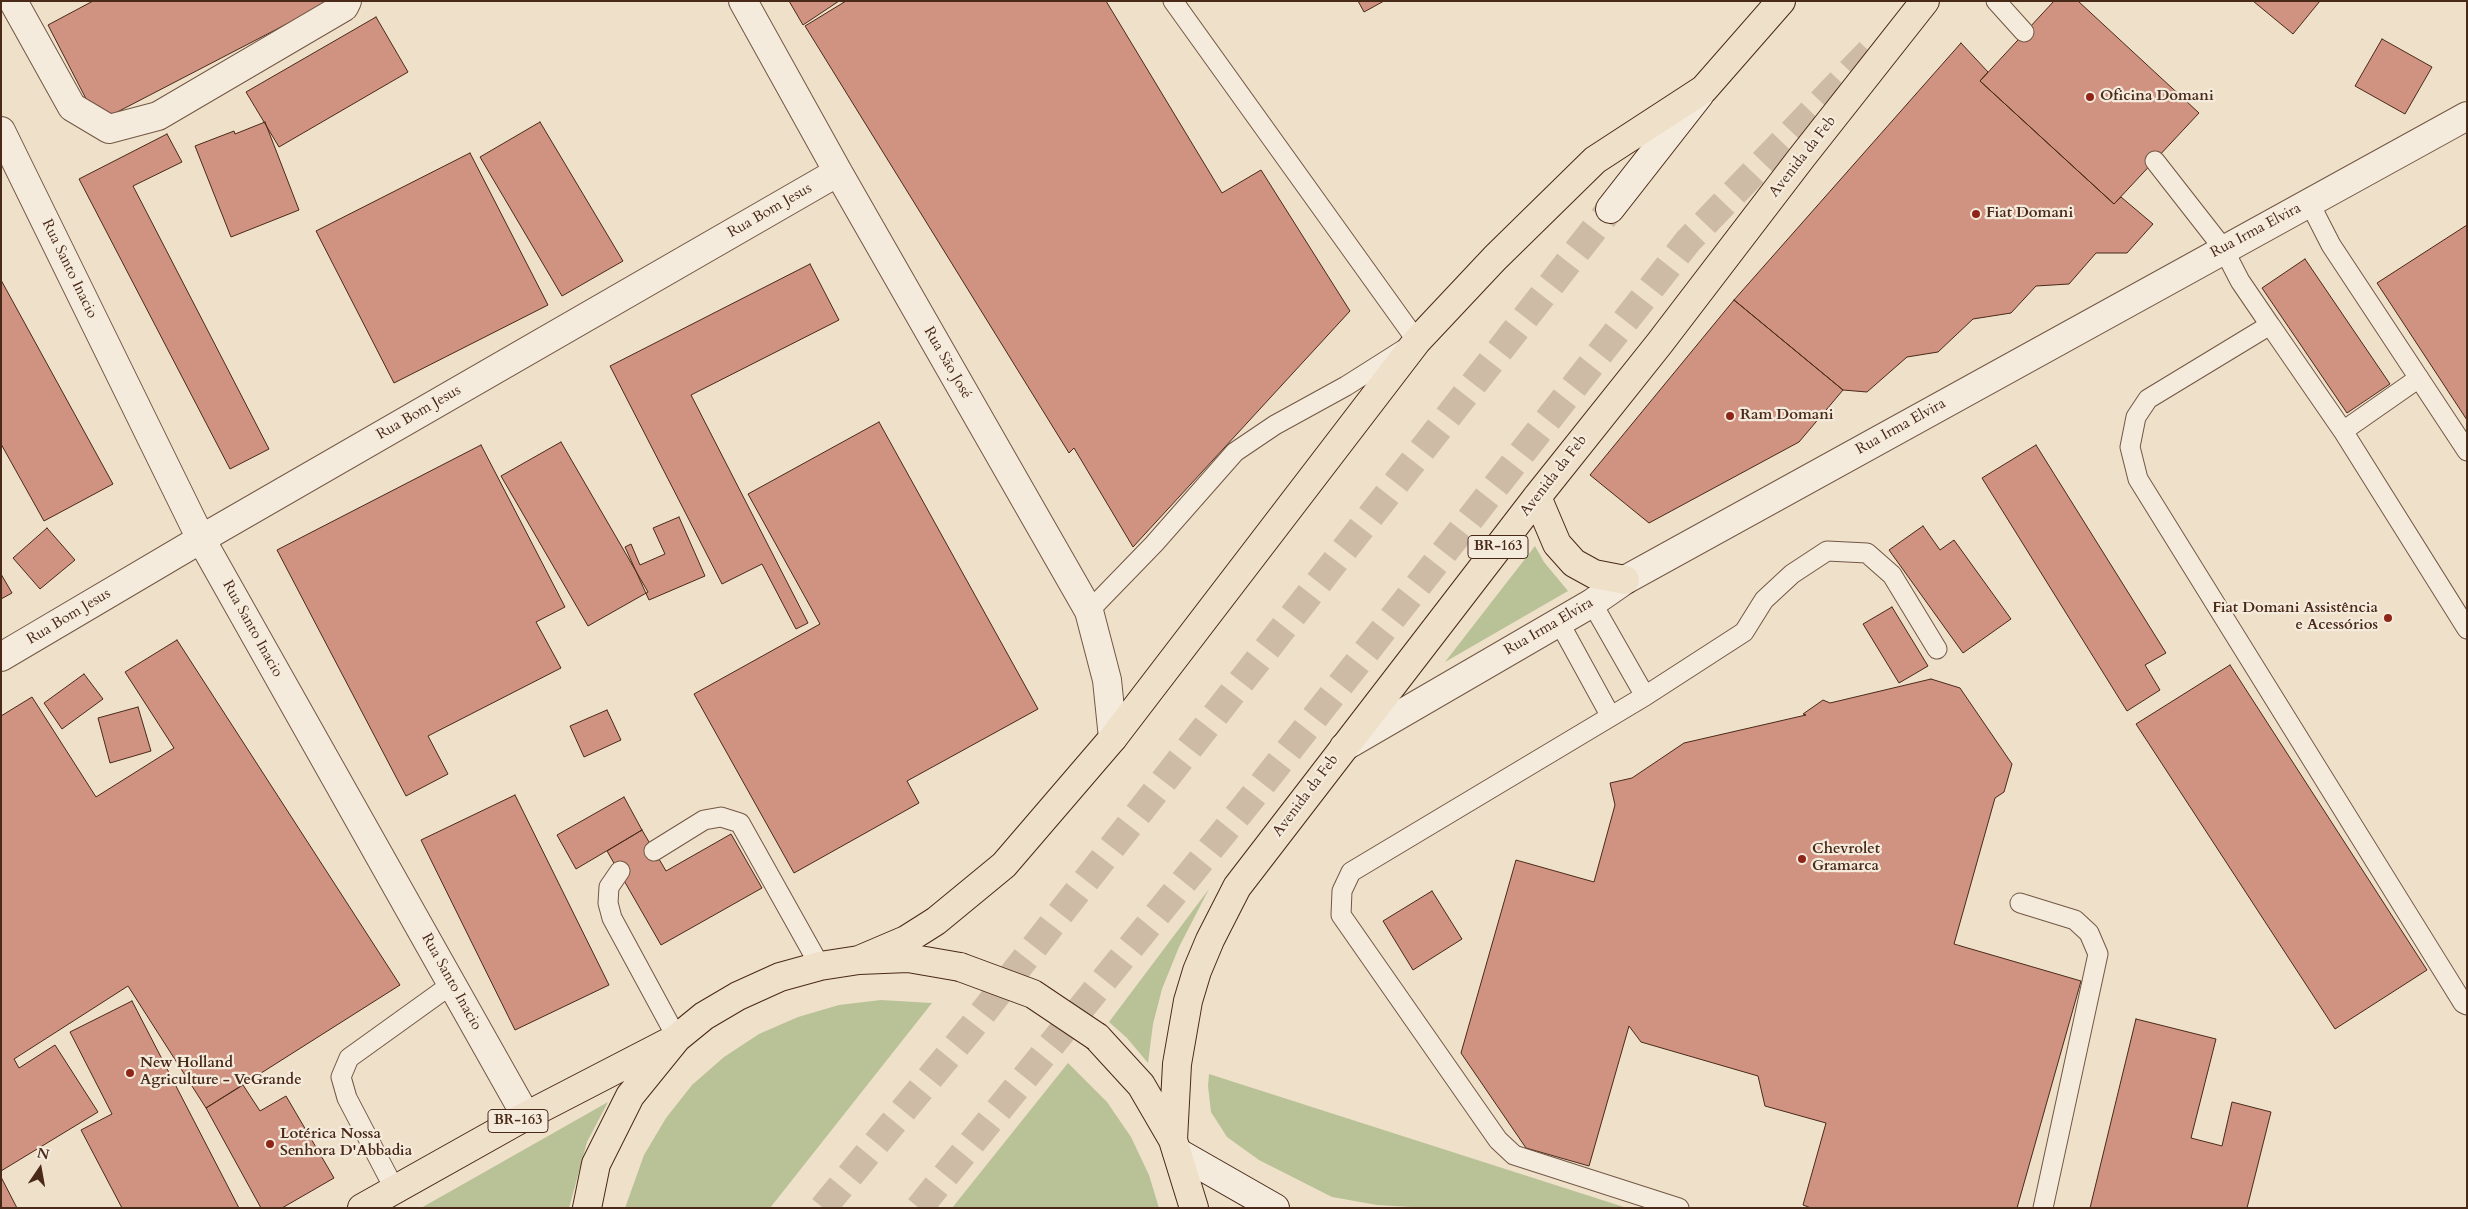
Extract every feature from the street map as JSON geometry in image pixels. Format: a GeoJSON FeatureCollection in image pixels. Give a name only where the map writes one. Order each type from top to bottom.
{"type":"FeatureCollection","features":[{"type":"Feature","properties":{"kind":"main road","name":"BR-163"},"geometry":{"type":"LineString","coordinates":[[362,1208],[526,1116],[677,1038],[704,1016],[738,996],[780,976],[820,966],[859,960],[906,940],[936,921],[974,891],[1004,865],[1113,738],[1417,341],[1495,258],[1595,160],[1704,89],[1781,1]]}},
{"type":"Feature","properties":{"kind":"main road","name":"Avenida da Feb"},"geometry":{"type":"LineString","coordinates":[[1175,1146],[1178,1064],[1188,1001],[1197,971],[1210,940],[1237,887],[1342,748],[1925,1]]}},
{"type":"Feature","properties":{"kind":"main road"},"geometry":{"type":"LineString","coordinates":[[1537,497],[1557,544],[1574,563],[1594,574],[1625,580]]}},
{"type":"Feature","properties":{"kind":"main road"},"geometry":{"type":"LineString","coordinates":[[859,960],[908,958],[960,967],[1034,994],[1097,1037],[1141,1085],[1175,1146]]}},
{"type":"Feature","properties":{"kind":"main road"},"geometry":{"type":"LineString","coordinates":[[587,1208],[596,1164],[630,1096],[677,1038]]}},
{"type":"Feature","properties":{"kind":"main road","name":"BR-163"},"geometry":{"type":"LineString","coordinates":[[1175,1146],[1194,1208]]}},
{"type":"Feature","properties":{"kind":"street"},"geometry":{"type":"LineString","coordinates":[[13,1],[72,107],[109,129],[158,116],[344,7],[347,1]]}},
{"type":"Feature","properties":{"kind":"street","name":"Rua São José"},"geometry":{"type":"LineString","coordinates":[[743,1],[838,172],[1089,610],[1106,680],[1113,738]]}},
{"type":"Feature","properties":{"kind":"street"},"geometry":{"type":"LineString","coordinates":[[1875,46],[1920,1]]}},
{"type":"Feature","properties":{"kind":"street"},"geometry":{"type":"LineString","coordinates":[[1610,209],[1704,89]]}},
{"type":"Feature","properties":{"kind":"street","name":"Rua Irma Elvira"},"geometry":{"type":"LineString","coordinates":[[1342,748],[1592,603],[1625,580],[2223,248],[2467,116]]}},
{"type":"Feature","properties":{"kind":"street","name":"Rua Santo Inacio"},"geometry":{"type":"LineString","coordinates":[[1,131],[201,538],[526,1116]]}},
{"type":"Feature","properties":{"kind":"street","name":"Rua Bom Jesus"},"geometry":{"type":"LineString","coordinates":[[1,657],[201,538],[838,172]]}},
{"type":"Feature","properties":{"kind":"street"},"geometry":{"type":"LineString","coordinates":[[1175,1146],[1275,1208]]}},
{"type":"Feature","properties":{"kind":"lane"},"geometry":{"type":"LineString","coordinates":[[1089,610],[1154,544],[1235,452],[1275,425],[1346,386],[1417,341],[1173,1]]}},
{"type":"Feature","properties":{"kind":"lane"},"geometry":{"type":"LineString","coordinates":[[1996,1],[2024,32]]}},
{"type":"Feature","properties":{"kind":"lane"},"geometry":{"type":"LineString","coordinates":[[2155,160],[2223,248],[2240,281],[2343,431],[2467,629]]}},
{"type":"Feature","properties":{"kind":"lane"},"geometry":{"type":"LineString","coordinates":[[2309,202],[2331,245],[2467,451]]}},
{"type":"Feature","properties":{"kind":"lane"},"geometry":{"type":"LineString","coordinates":[[2270,325],[2148,398],[2136,417],[2130,447],[2138,478],[2463,1003],[2467,1005]]}},
{"type":"Feature","properties":{"kind":"lane"},"geometry":{"type":"LineString","coordinates":[[2343,431],[2419,378]]}},
{"type":"Feature","properties":{"kind":"lane"},"geometry":{"type":"LineString","coordinates":[[1679,1208],[1514,1155],[1498,1140],[1340,915],[1342,891],[1351,872],[1610,715],[1645,696],[1744,632],[1764,600],[1792,574],[1827,551],[1868,553],[1892,575],[1937,649]]}},
{"type":"Feature","properties":{"kind":"lane"},"geometry":{"type":"LineString","coordinates":[[1592,603],[1645,696]]}},
{"type":"Feature","properties":{"kind":"lane"},"geometry":{"type":"LineString","coordinates":[[1559,622],[1610,715]]}},
{"type":"Feature","properties":{"kind":"lane"},"geometry":{"type":"LineString","coordinates":[[654,851],[704,820],[721,817],[740,823],[750,837],[820,966]]}},
{"type":"Feature","properties":{"kind":"lane"},"geometry":{"type":"LineString","coordinates":[[620,871],[609,887],[608,903],[612,918],[677,1038]]}},
{"type":"Feature","properties":{"kind":"lane"},"geometry":{"type":"LineString","coordinates":[[2020,903],[2075,920],[2089,933],[2098,954],[2043,1208]]}},
{"type":"Feature","properties":{"kind":"lane"},"geometry":{"type":"LineString","coordinates":[[395,1190],[347,1098],[341,1077],[349,1058],[452,984]]}},
{"type":"Feature","properties":{"kind":"green space"},"geometry":{"type":"Polygon","coordinates":[[[1535,546],[1544,562],[1568,591],[1445,662],[1535,546]]]}},
{"type":"Feature","properties":{"kind":"green space"},"geometry":{"type":"Polygon","coordinates":[[[1209,889],[1179,947],[1162,989],[1153,1024],[1148,1063],[1127,1038],[1109,1022],[1209,889]]]}},
{"type":"Feature","properties":{"kind":"green space"},"geometry":{"type":"Polygon","coordinates":[[[881,1000],[932,1003],[770,1208],[625,1208],[644,1155],[666,1118],[692,1085],[724,1057],[759,1034],[798,1017],[839,1005],[881,1000]]]}},
{"type":"Feature","properties":{"kind":"green space"},"geometry":{"type":"Polygon","coordinates":[[[1068,1063],[1107,1102],[1131,1137],[1149,1175],[1159,1208],[952,1208],[1068,1063]]]}},
{"type":"Feature","properties":{"kind":"green space"},"geometry":{"type":"Polygon","coordinates":[[[1209,1074],[1627,1208],[1428,1208],[1377,1205],[1332,1197],[1259,1160],[1227,1137],[1211,1112],[1208,1086],[1209,1074]]]}},
{"type":"Feature","properties":{"kind":"green space"},"geometry":{"type":"Polygon","coordinates":[[[608,1102],[587,1142],[569,1208],[421,1208],[608,1102]]]}},
{"type":"Feature","properties":{"kind":"building"},"geometry":{"type":"Polygon","coordinates":[[[93,1],[331,1],[98,122],[48,25],[93,1]]]}},
{"type":"Feature","properties":{"kind":"building"},"geometry":{"type":"Polygon","coordinates":[[[789,1],[839,1],[803,25],[789,1]]]}},
{"type":"Feature","properties":{"kind":"building"},"geometry":{"type":"Polygon","coordinates":[[[846,1],[1106,1],[1222,193],[1261,170],[1350,311],[1133,547],[1074,448],[1069,453],[805,26],[846,1]]]}},
{"type":"Feature","properties":{"kind":"building"},"geometry":{"type":"Polygon","coordinates":[[[1358,1],[1384,1],[1364,12],[1358,1]]]}},
{"type":"Feature","properties":{"kind":"building","name":"Oficina Domani"},"geometry":{"type":"Polygon","coordinates":[[[2054,1],[2078,1],[2199,113],[2114,204],[1980,81],[2054,1]]]}},
{"type":"Feature","properties":{"kind":"building"},"geometry":{"type":"Polygon","coordinates":[[[2253,1],[2320,1],[2293,34],[2253,1]]]}},
{"type":"Feature","properties":{"kind":"building"},"geometry":{"type":"Polygon","coordinates":[[[376,17],[408,72],[279,147],[246,92],[376,17]]]}},
{"type":"Feature","properties":{"kind":"building"},"geometry":{"type":"Polygon","coordinates":[[[2382,39],[2432,67],[2405,114],[2355,86],[2382,39]]]}},
{"type":"Feature","properties":{"kind":"building","name":"Fiat Domani"},"geometry":{"type":"Polygon","coordinates":[[[1961,43],[1988,72],[1980,81],[2114,204],[2121,197],[2153,224],[2127,253],[2096,253],[2069,284],[2036,286],[2011,313],[1973,319],[1938,352],[1907,357],[1867,392],[1843,390],[1734,300],[1961,43]]]}},
{"type":"Feature","properties":{"kind":"building"},"geometry":{"type":"Polygon","coordinates":[[[265,122],[299,210],[231,237],[195,146],[234,131],[235,134],[265,122]]]}},
{"type":"Feature","properties":{"kind":"building"},"geometry":{"type":"Polygon","coordinates":[[[540,122],[623,261],[562,296],[480,157],[540,122]]]}},
{"type":"Feature","properties":{"kind":"building"},"geometry":{"type":"Polygon","coordinates":[[[167,134],[182,162],[133,186],[269,449],[230,469],[79,179],[167,134]]]}},
{"type":"Feature","properties":{"kind":"building"},"geometry":{"type":"Polygon","coordinates":[[[470,153],[548,305],[394,383],[316,231],[470,153]]]}},
{"type":"Feature","properties":{"kind":"building"},"geometry":{"type":"Polygon","coordinates":[[[2467,225],[2467,420],[2377,283],[2467,225]]]}},
{"type":"Feature","properties":{"kind":"building"},"geometry":{"type":"Polygon","coordinates":[[[2305,259],[2390,384],[2347,413],[2262,288],[2305,259]]]}},
{"type":"Feature","properties":{"kind":"building"},"geometry":{"type":"Polygon","coordinates":[[[810,264],[839,320],[691,395],[808,623],[796,629],[762,564],[722,584],[610,366],[810,264]]]}},
{"type":"Feature","properties":{"kind":"building"},"geometry":{"type":"Polygon","coordinates":[[[1,280],[113,484],[44,521],[1,444],[1,280]]]}},
{"type":"Feature","properties":{"kind":"building","name":"Ram Domani"},"geometry":{"type":"Polygon","coordinates":[[[1734,300],[1843,390],[1799,442],[1649,523],[1590,475],[1734,300]]]}},
{"type":"Feature","properties":{"kind":"building"},"geometry":{"type":"Polygon","coordinates":[[[879,422],[1038,709],[907,781],[919,803],[794,873],[694,694],[820,624],[748,494],[879,422]]]}},
{"type":"Feature","properties":{"kind":"building"},"geometry":{"type":"Polygon","coordinates":[[[561,442],[648,592],[588,626],[501,476],[561,442]]]}},
{"type":"Feature","properties":{"kind":"building"},"geometry":{"type":"Polygon","coordinates":[[[481,445],[565,607],[536,622],[561,668],[428,736],[448,774],[406,796],[277,550],[481,445]]]}},
{"type":"Feature","properties":{"kind":"building"},"geometry":{"type":"Polygon","coordinates":[[[2036,445],[2166,653],[2145,665],[2160,690],[2127,711],[1982,478],[2036,445]]]}},
{"type":"Feature","properties":{"kind":"building"},"geometry":{"type":"Polygon","coordinates":[[[679,517],[705,576],[649,600],[625,547],[631,544],[640,565],[665,554],[653,528],[679,517]]]}},
{"type":"Feature","properties":{"kind":"building"},"geometry":{"type":"Polygon","coordinates":[[[1923,526],[1940,550],[1954,540],[2011,619],[1963,653],[1889,550],[1923,526]]]}},
{"type":"Feature","properties":{"kind":"building"},"geometry":{"type":"Polygon","coordinates":[[[47,528],[75,560],[40,589],[13,558],[47,528]]]}},
{"type":"Feature","properties":{"kind":"building"},"geometry":{"type":"Polygon","coordinates":[[[1,574],[12,593],[1,599],[1,574]]]}},
{"type":"Feature","properties":{"kind":"building"},"geometry":{"type":"Polygon","coordinates":[[[1892,607],[1928,666],[1899,683],[1863,624],[1892,607]]]}},
{"type":"Feature","properties":{"kind":"building"},"geometry":{"type":"Polygon","coordinates":[[[177,640],[400,985],[206,1108],[128,986],[14,1059],[19,1068],[55,1045],[98,1112],[1,1171],[1,716],[32,697],[96,797],[174,748],[125,672],[177,640]]]}},
{"type":"Feature","properties":{"kind":"building"},"geometry":{"type":"Polygon","coordinates":[[[2230,665],[2427,970],[2335,1029],[2136,724],[2230,665]]]}},
{"type":"Feature","properties":{"kind":"building"},"geometry":{"type":"Polygon","coordinates":[[[84,674],[103,699],[62,729],[44,703],[84,674]]]}},
{"type":"Feature","properties":{"kind":"building"},"geometry":{"type":"Polygon","coordinates":[[[1931,679],[1960,688],[2012,764],[2004,792],[1995,798],[1954,944],[2081,981],[2017,1208],[1811,1208],[1803,1205],[1826,1123],[1765,1106],[1758,1076],[1641,1042],[1629,1026],[1589,1166],[1526,1148],[1461,1053],[1516,860],[1594,882],[1615,805],[1610,783],[1632,778],[1684,743],[1806,715],[1803,714],[1823,700],[1830,703],[1931,679]]]}},
{"type":"Feature","properties":{"kind":"building"},"geometry":{"type":"Polygon","coordinates":[[[138,707],[151,751],[110,763],[98,718],[138,707]]]}},
{"type":"Feature","properties":{"kind":"building"},"geometry":{"type":"Polygon","coordinates":[[[607,710],[621,740],[584,757],[570,726],[607,710]]]}},
{"type":"Feature","properties":{"kind":"building"},"geometry":{"type":"Polygon","coordinates":[[[515,795],[609,985],[515,1030],[421,840],[515,795]]]}},
{"type":"Feature","properties":{"kind":"building"},"geometry":{"type":"Polygon","coordinates":[[[624,797],[642,830],[576,869],[557,835],[624,797]]]}},
{"type":"Feature","properties":{"kind":"building"},"geometry":{"type":"Polygon","coordinates":[[[642,830],[666,871],[731,834],[762,888],[661,945],[607,851],[642,830]]]}},
{"type":"Feature","properties":{"kind":"building"},"geometry":{"type":"Polygon","coordinates":[[[1432,891],[1462,939],[1413,970],[1383,921],[1432,891]]]}},
{"type":"Feature","properties":{"kind":"building","name":"New Holland Agriculture - VeGrande"},"geometry":{"type":"Polygon","coordinates":[[[132,1001],[239,1208],[122,1208],[81,1130],[112,1114],[70,1032],[132,1001]]]}},
{"type":"Feature","properties":{"kind":"building"},"geometry":{"type":"Polygon","coordinates":[[[2136,1019],[2216,1039],[2191,1138],[2222,1146],[2232,1102],[2271,1112],[2247,1208],[2090,1208],[2136,1019]]]}},
{"type":"Feature","properties":{"kind":"building","name":"Lotérica Nossa Senhora D'Abbadia"},"geometry":{"type":"Polygon","coordinates":[[[243,1085],[260,1111],[286,1096],[334,1178],[282,1208],[261,1208],[206,1108],[243,1085]]]}},
{"type":"Feature","properties":{"kind":"building"},"geometry":{"type":"Polygon","coordinates":[[[1,1177],[17,1208],[1,1208],[1,1177]]]}},
{"type":"Feature","properties":{"kind":"tunnel"},"geometry":{"type":"LineString","coordinates":[[919,1208],[1246,805],[1688,241],[1875,46]]}},
{"type":"Feature","properties":{"kind":"tunnel"},"geometry":{"type":"LineString","coordinates":[[823,1208],[971,1028],[1610,209]]}},
{"type":"Feature","properties":{"kind":"place","name":"Oficina Domani"},"geometry":{"type":"Point","coordinates":[2090,97]}},
{"type":"Feature","properties":{"kind":"place","name":"Fiat Domani"},"geometry":{"type":"Point","coordinates":[1976,214]}},
{"type":"Feature","properties":{"kind":"place","name":"Ram Domani"},"geometry":{"type":"Point","coordinates":[1730,416]}},
{"type":"Feature","properties":{"kind":"place","name":"Fiat Domani Assistência e Acessórios"},"geometry":{"type":"Point","coordinates":[2388,618]}},
{"type":"Feature","properties":{"kind":"place","name":"Chevrolet Gramarca"},"geometry":{"type":"Point","coordinates":[1802,859]}},
{"type":"Feature","properties":{"kind":"place","name":"New Holland Agriculture - VeGrande"},"geometry":{"type":"Point","coordinates":[130,1073]}},
{"type":"Feature","properties":{"kind":"place","name":"Lotérica Nossa Senhora D'Abbadia"},"geometry":{"type":"Point","coordinates":[270,1144]}}]}
